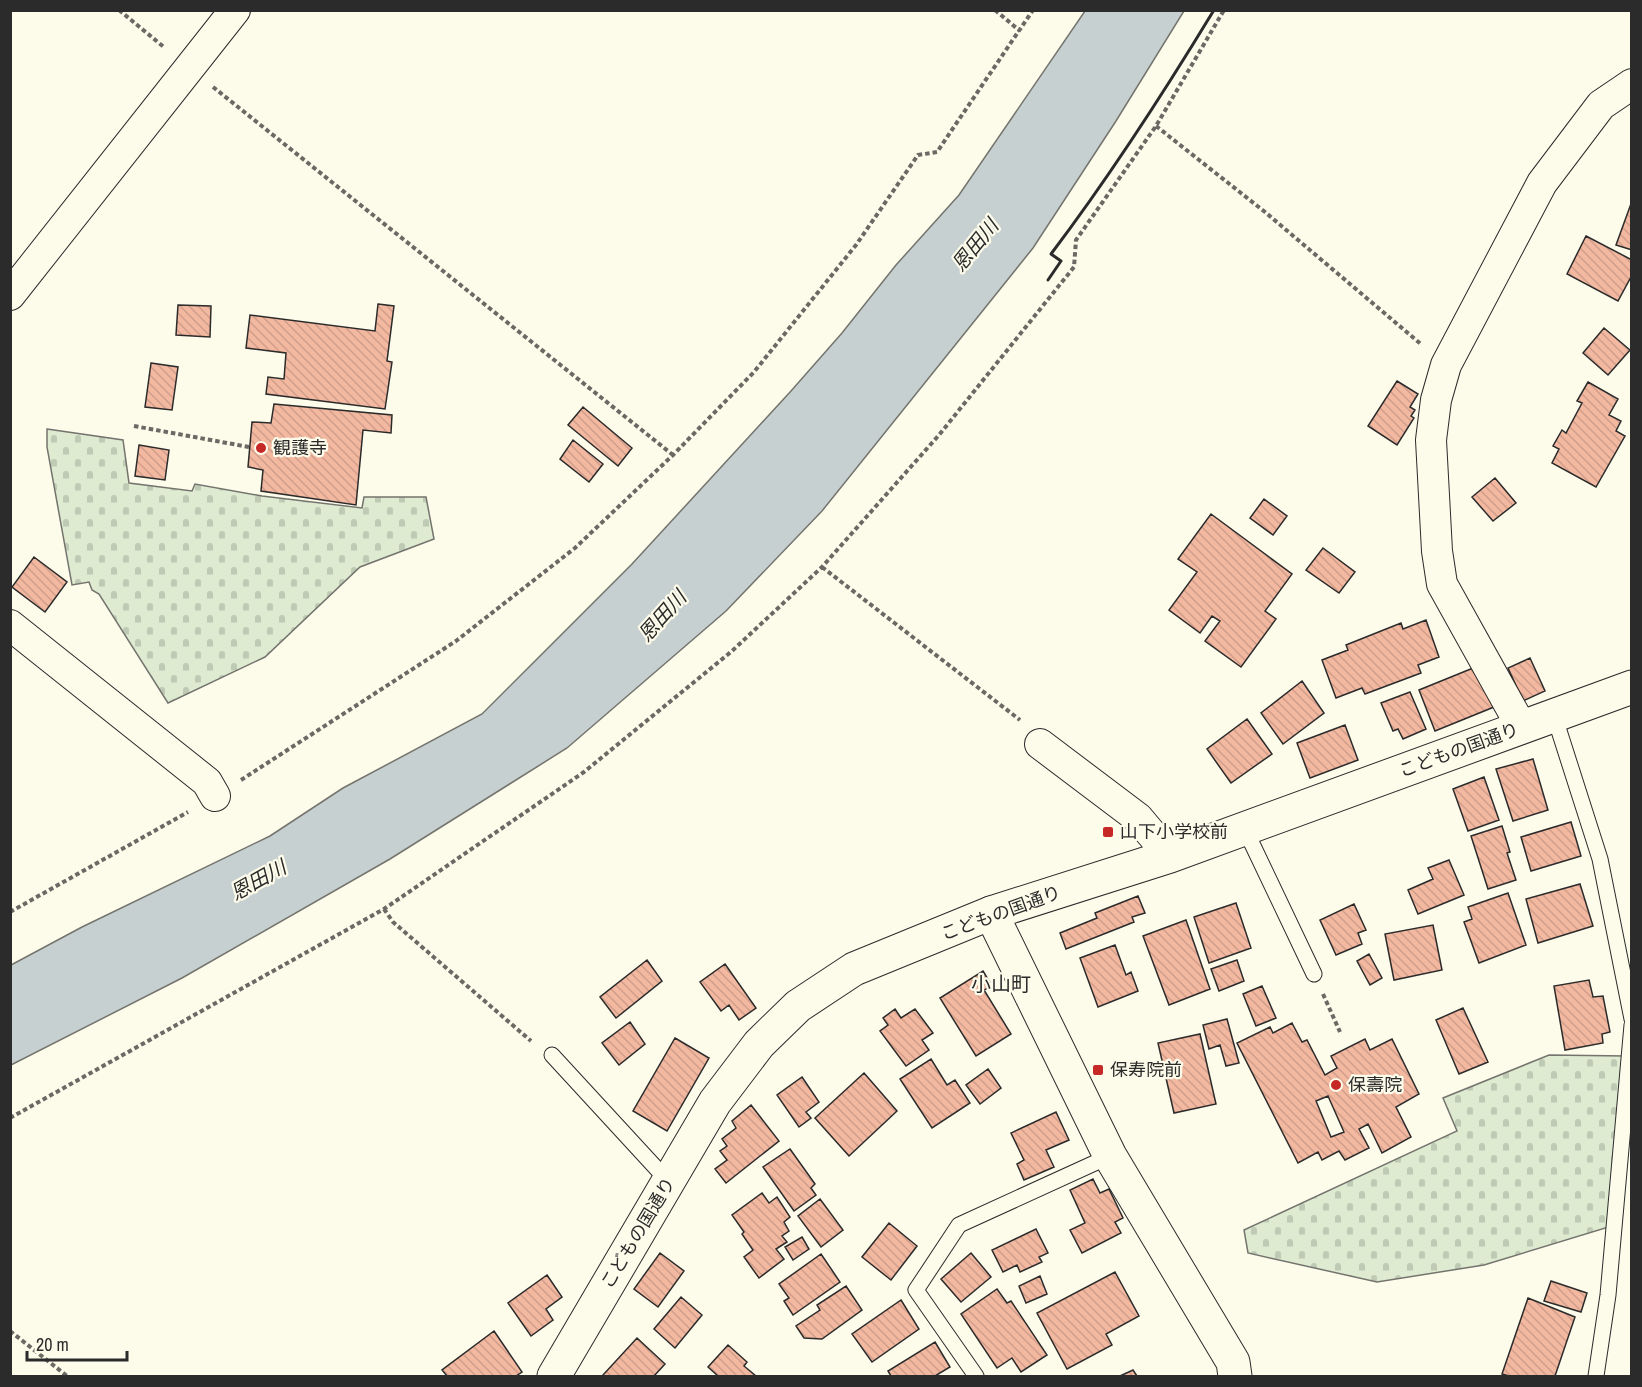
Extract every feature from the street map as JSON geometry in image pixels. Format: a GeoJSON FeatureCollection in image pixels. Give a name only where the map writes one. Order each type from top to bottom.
{"type":"FeatureCollection","features":[{"type":"Feature","properties":{"kind":"main road","name":"こどもの国通り"},"geometry":{"type":"LineString","coordinates":[[554,1377],[668,1181],[722,1094],[759,1044],[798,1006],[854,969],[991,913],[1170,856],[1632,687]]}},
{"type":"Feature","properties":{"kind":"main road"},"geometry":{"type":"LineString","coordinates":[[991,913],[1110,1155],[1233,1362],[1235,1377]]}},
{"type":"Feature","properties":{"kind":"street"},"geometry":{"type":"LineString","coordinates":[[10,295],[235,10]]}},
{"type":"Feature","properties":{"kind":"street"},"geometry":{"type":"LineString","coordinates":[[1521,726],[1443,584],[1437,550],[1431,440],[1436,400],[1446,365],[1542,183],[1601,105],[1632,84]]}},
{"type":"Feature","properties":{"kind":"street"},"geometry":{"type":"LineString","coordinates":[[10,625],[207,782],[215,796]]}},
{"type":"Feature","properties":{"kind":"street"},"geometry":{"type":"LineString","coordinates":[[1040,744],[1138,818],[1170,856]]}},
{"type":"Feature","properties":{"kind":"lane"},"geometry":{"type":"LineString","coordinates":[[1554,715],[1600,859],[1632,1019]]}},
{"type":"Feature","properties":{"kind":"lane"},"geometry":{"type":"LineString","coordinates":[[1245,829],[1314,974]]}},
{"type":"Feature","properties":{"kind":"lane"},"geometry":{"type":"LineString","coordinates":[[1596,1377],[1608,1295],[1632,1025]]}},
{"type":"Feature","properties":{"kind":"lane"},"geometry":{"type":"LineString","coordinates":[[552,1055],[668,1181]]}},
{"type":"Feature","properties":{"kind":"lane"},"geometry":{"type":"LineString","coordinates":[[976,1377],[916,1290],[959,1225],[1110,1155]]}},
{"type":"Feature","properties":{"kind":"path"},"geometry":{"type":"LineString","coordinates":[[119,10],[673,455]]}},
{"type":"Feature","properties":{"kind":"path"},"geometry":{"type":"LineString","coordinates":[[10,912],[215,796],[456,641],[575,548],[673,455],[754,372],[856,245],[918,155],[937,152],[1034,10]]}},
{"type":"Feature","properties":{"kind":"path"},"geometry":{"type":"LineString","coordinates":[[10,1118],[384,909],[584,772],[732,651],[822,567],[939,435],[1074,267],[1076,240],[1156,126],[1224,10]]}},
{"type":"Feature","properties":{"kind":"path"},"geometry":{"type":"LineString","coordinates":[[996,11],[1020,31]]}},
{"type":"Feature","properties":{"kind":"path"},"geometry":{"type":"LineString","coordinates":[[1156,126],[1265,212],[1446,365]]}},
{"type":"Feature","properties":{"kind":"path"},"geometry":{"type":"LineString","coordinates":[[134,426],[249,447]]}},
{"type":"Feature","properties":{"kind":"path"},"geometry":{"type":"LineString","coordinates":[[822,567],[1017,717],[1040,744]]}},
{"type":"Feature","properties":{"kind":"path"},"geometry":{"type":"LineString","coordinates":[[384,909],[393,922],[526,1037],[552,1055]]}},
{"type":"Feature","properties":{"kind":"path"},"geometry":{"type":"LineString","coordinates":[[1314,974],[1340,1032]]}},
{"type":"Feature","properties":{"kind":"path"},"geometry":{"type":"LineString","coordinates":[[10,1331],[67,1377]]}},
{"type":"Feature","properties":{"kind":"green space"},"geometry":{"type":"Polygon","coordinates":[[[47,429],[123,440],[129,483],[192,491],[195,484],[262,496],[362,508],[364,497],[426,497],[434,539],[360,567],[265,657],[168,703],[99,594],[92,590],[89,582],[72,585],[47,447],[47,429]]]}},
{"type":"Feature","properties":{"kind":"green space"},"geometry":{"type":"Polygon","coordinates":[[[1549,1055],[1626,1056],[1612,1226],[1484,1265],[1377,1282],[1248,1253],[1244,1230],[1457,1131],[1443,1098],[1549,1055]]]}},
{"type":"Feature","properties":{"kind":"water","name":"恩田川"},"geometry":{"type":"Polygon","coordinates":[[[1085,11],[1184,11],[1033,248],[822,511],[726,611],[567,748],[390,859],[182,978],[11,1065],[11,965],[82,927],[270,836],[343,788],[482,714],[632,564],[842,333],[896,265],[959,195],[1085,11]]]}},
{"type":"Feature","properties":{"kind":"building"},"geometry":{"type":"Polygon","coordinates":[[[1632,201],[1632,250],[1616,245],[1632,201]]]}},
{"type":"Feature","properties":{"kind":"building"},"geometry":{"type":"Polygon","coordinates":[[[1586,236],[1632,260],[1632,275],[1618,301],[1567,274],[1586,236]]]}},
{"type":"Feature","properties":{"kind":"building"},"geometry":{"type":"Polygon","coordinates":[[[378,304],[394,306],[387,361],[392,362],[385,409],[266,394],[268,377],[284,379],[286,353],[246,348],[250,315],[375,331],[378,304]]]}},
{"type":"Feature","properties":{"kind":"building"},"geometry":{"type":"Polygon","coordinates":[[[178,305],[211,306],[210,337],[176,335],[178,305]]]}},
{"type":"Feature","properties":{"kind":"building"},"geometry":{"type":"Polygon","coordinates":[[[1604,328],[1630,350],[1608,375],[1583,353],[1604,328]]]}},
{"type":"Feature","properties":{"kind":"building"},"geometry":{"type":"Polygon","coordinates":[[[151,363],[178,367],[172,410],[145,407],[151,363]]]}},
{"type":"Feature","properties":{"kind":"building"},"geometry":{"type":"Polygon","coordinates":[[[1397,381],[1418,394],[1410,407],[1415,410],[1411,416],[1414,418],[1397,445],[1368,426],[1397,381]]]}},
{"type":"Feature","properties":{"kind":"building"},"geometry":{"type":"Polygon","coordinates":[[[1588,382],[1618,399],[1609,415],[1621,421],[1616,431],[1625,436],[1596,487],[1552,463],[1559,449],[1553,446],[1562,430],[1566,433],[1582,403],[1577,401],[1588,382]]]}},
{"type":"Feature","properties":{"kind":"building"},"geometry":{"type":"Polygon","coordinates":[[[274,404],[392,415],[391,433],[363,430],[356,505],[261,491],[263,470],[248,467],[252,422],[271,423],[274,404]]]}},
{"type":"Feature","properties":{"kind":"building"},"geometry":{"type":"Polygon","coordinates":[[[583,407],[632,448],[618,466],[568,425],[583,407]]]}},
{"type":"Feature","properties":{"kind":"building"},"geometry":{"type":"Polygon","coordinates":[[[573,440],[603,464],[589,482],[560,459],[573,440]]]}},
{"type":"Feature","properties":{"kind":"building"},"geometry":{"type":"Polygon","coordinates":[[[139,445],[169,450],[165,480],[135,476],[139,445]]]}},
{"type":"Feature","properties":{"kind":"building"},"geometry":{"type":"Polygon","coordinates":[[[1495,478],[1516,503],[1493,521],[1472,497],[1495,478]]]}},
{"type":"Feature","properties":{"kind":"building"},"geometry":{"type":"Polygon","coordinates":[[[1264,499],[1287,516],[1273,535],[1250,518],[1264,499]]]}},
{"type":"Feature","properties":{"kind":"building"},"geometry":{"type":"Polygon","coordinates":[[[1211,514],[1292,574],[1265,611],[1276,619],[1241,667],[1205,641],[1220,621],[1212,616],[1200,633],[1169,610],[1197,572],[1178,559],[1211,514]]]}},
{"type":"Feature","properties":{"kind":"building"},"geometry":{"type":"Polygon","coordinates":[[[1323,548],[1355,572],[1339,593],[1306,570],[1323,548]]]}},
{"type":"Feature","properties":{"kind":"building"},"geometry":{"type":"Polygon","coordinates":[[[34,557],[67,582],[45,612],[12,587],[34,557]]]}},
{"type":"Feature","properties":{"kind":"building"},"geometry":{"type":"Polygon","coordinates":[[[1426,620],[1439,657],[1418,665],[1421,673],[1365,694],[1362,688],[1336,698],[1322,660],[1348,650],[1346,645],[1401,623],[1403,629],[1426,620]]]}},
{"type":"Feature","properties":{"kind":"building"},"geometry":{"type":"Polygon","coordinates":[[[1530,658],[1545,691],[1523,701],[1508,668],[1530,658]]]}},
{"type":"Feature","properties":{"kind":"building"},"geometry":{"type":"Polygon","coordinates":[[[1478,666],[1494,707],[1435,731],[1419,690],[1478,666]]]}},
{"type":"Feature","properties":{"kind":"building"},"geometry":{"type":"Polygon","coordinates":[[[1302,681],[1324,713],[1283,744],[1261,713],[1302,681]]]}},
{"type":"Feature","properties":{"kind":"building"},"geometry":{"type":"Polygon","coordinates":[[[1410,692],[1426,729],[1403,739],[1398,729],[1393,731],[1381,703],[1410,692]]]}},
{"type":"Feature","properties":{"kind":"building"},"geometry":{"type":"Polygon","coordinates":[[[1247,719],[1272,754],[1231,783],[1207,749],[1247,719]]]}},
{"type":"Feature","properties":{"kind":"building"},"geometry":{"type":"Polygon","coordinates":[[[1345,725],[1358,760],[1310,778],[1297,743],[1345,725]]]}},
{"type":"Feature","properties":{"kind":"building"},"geometry":{"type":"Polygon","coordinates":[[[1533,759],[1548,810],[1513,821],[1496,769],[1533,759]]]}},
{"type":"Feature","properties":{"kind":"building"},"geometry":{"type":"Polygon","coordinates":[[[1484,777],[1499,820],[1468,831],[1453,789],[1484,777]]]}},
{"type":"Feature","properties":{"kind":"building"},"geometry":{"type":"Polygon","coordinates":[[[1571,822],[1581,856],[1531,871],[1521,837],[1571,822]]]}},
{"type":"Feature","properties":{"kind":"building"},"geometry":{"type":"Polygon","coordinates":[[[1502,826],[1510,852],[1507,853],[1516,880],[1488,889],[1471,836],[1502,826]]]}},
{"type":"Feature","properties":{"kind":"building"},"geometry":{"type":"Polygon","coordinates":[[[1449,860],[1464,895],[1418,914],[1408,890],[1433,879],[1428,868],[1449,860]]]}},
{"type":"Feature","properties":{"kind":"building"},"geometry":{"type":"Polygon","coordinates":[[[1580,884],[1593,926],[1538,943],[1526,899],[1580,884]]]}},
{"type":"Feature","properties":{"kind":"building"},"geometry":{"type":"Polygon","coordinates":[[[1508,893],[1526,945],[1479,963],[1464,922],[1472,919],[1468,907],[1508,893]]]}},
{"type":"Feature","properties":{"kind":"building"},"geometry":{"type":"Polygon","coordinates":[[[1138,896],[1145,913],[1132,917],[1134,922],[1066,949],[1060,933],[1097,918],[1095,913],[1138,896]]]}},
{"type":"Feature","properties":{"kind":"building"},"geometry":{"type":"Polygon","coordinates":[[[1236,903],[1251,948],[1209,963],[1194,917],[1236,903]]]}},
{"type":"Feature","properties":{"kind":"building"},"geometry":{"type":"Polygon","coordinates":[[[1354,904],[1366,930],[1358,933],[1362,944],[1336,955],[1320,920],[1354,904]]]}},
{"type":"Feature","properties":{"kind":"building"},"geometry":{"type":"Polygon","coordinates":[[[1186,920],[1210,989],[1169,1005],[1143,936],[1186,920]]]}},
{"type":"Feature","properties":{"kind":"building"},"geometry":{"type":"Polygon","coordinates":[[[1433,925],[1442,970],[1394,980],[1385,934],[1433,925]]]}},
{"type":"Feature","properties":{"kind":"building"},"geometry":{"type":"Polygon","coordinates":[[[1115,945],[1126,975],[1131,972],[1138,991],[1098,1007],[1080,958],[1115,945]]]}},
{"type":"Feature","properties":{"kind":"building"},"geometry":{"type":"Polygon","coordinates":[[[1369,954],[1382,978],[1370,985],[1357,961],[1369,954]]]}},
{"type":"Feature","properties":{"kind":"building"},"geometry":{"type":"Polygon","coordinates":[[[647,960],[662,981],[616,1018],[600,997],[647,960]]]}},
{"type":"Feature","properties":{"kind":"building"},"geometry":{"type":"Polygon","coordinates":[[[1237,960],[1244,981],[1219,991],[1211,969],[1237,960]]]}},
{"type":"Feature","properties":{"kind":"building"},"geometry":{"type":"Polygon","coordinates":[[[725,964],[756,1008],[739,1020],[729,1005],[721,1011],[700,982],[725,964]]]}},
{"type":"Feature","properties":{"kind":"building"},"geometry":{"type":"Polygon","coordinates":[[[983,971],[992,986],[984,990],[1011,1034],[976,1056],[940,998],[983,971]]]}},
{"type":"Feature","properties":{"kind":"building"},"geometry":{"type":"Polygon","coordinates":[[[1589,980],[1593,997],[1603,996],[1610,1032],[1602,1034],[1603,1043],[1565,1050],[1554,986],[1589,980]]]}},
{"type":"Feature","properties":{"kind":"building"},"geometry":{"type":"Polygon","coordinates":[[[1262,986],[1276,1018],[1256,1026],[1243,994],[1262,986]]]}},
{"type":"Feature","properties":{"kind":"building"},"geometry":{"type":"Polygon","coordinates":[[[1463,1008],[1488,1062],[1459,1074],[1436,1020],[1463,1008]]]}},
{"type":"Feature","properties":{"kind":"building"},"geometry":{"type":"Polygon","coordinates":[[[895,1009],[901,1018],[915,1009],[933,1033],[922,1040],[929,1050],[906,1066],[880,1031],[888,1025],[883,1018],[895,1009]]]}},
{"type":"Feature","properties":{"kind":"building"},"geometry":{"type":"Polygon","coordinates":[[[1227,1019],[1239,1063],[1226,1066],[1220,1045],[1209,1049],[1203,1025],[1227,1019]]]}},
{"type":"Feature","properties":{"kind":"building"},"geometry":{"type":"Polygon","coordinates":[[[630,1022],[645,1044],[619,1065],[602,1043],[630,1022]]]}},
{"type":"Feature","properties":{"kind":"building","name":"保壽院"},"geometry":{"type":"Polygon","coordinates":[[[1292,1023],[1302,1042],[1307,1040],[1325,1075],[1337,1068],[1331,1056],[1365,1039],[1370,1050],[1392,1039],[1419,1094],[1396,1107],[1411,1137],[1382,1153],[1368,1124],[1359,1129],[1369,1148],[1345,1160],[1339,1151],[1322,1160],[1318,1152],[1298,1163],[1237,1043],[1270,1027],[1273,1033],[1292,1023]],[[1328,1096],[1316,1101],[1331,1137],[1344,1132],[1328,1096]]]}},
{"type":"Feature","properties":{"kind":"building"},"geometry":{"type":"Polygon","coordinates":[[[1200,1034],[1216,1104],[1174,1113],[1158,1043],[1200,1034]]]}},
{"type":"Feature","properties":{"kind":"building"},"geometry":{"type":"Polygon","coordinates":[[[675,1038],[709,1058],[667,1131],[633,1111],[675,1038]]]}},
{"type":"Feature","properties":{"kind":"building"},"geometry":{"type":"Polygon","coordinates":[[[931,1059],[947,1085],[955,1080],[970,1103],[932,1128],[900,1079],[931,1059]]]}},
{"type":"Feature","properties":{"kind":"building"},"geometry":{"type":"Polygon","coordinates":[[[988,1069],[1001,1088],[980,1104],[966,1085],[988,1069]]]}},
{"type":"Feature","properties":{"kind":"building"},"geometry":{"type":"Polygon","coordinates":[[[864,1073],[897,1111],[849,1156],[815,1118],[864,1073]]]}},
{"type":"Feature","properties":{"kind":"building"},"geometry":{"type":"Polygon","coordinates":[[[802,1077],[819,1102],[806,1112],[811,1118],[799,1127],[777,1095],[802,1077]]]}},
{"type":"Feature","properties":{"kind":"building"},"geometry":{"type":"Polygon","coordinates":[[[751,1105],[779,1141],[726,1183],[715,1169],[727,1160],[720,1151],[727,1146],[722,1139],[736,1128],[732,1121],[751,1105]]]}},
{"type":"Feature","properties":{"kind":"building"},"geometry":{"type":"Polygon","coordinates":[[[1056,1112],[1069,1140],[1046,1150],[1054,1167],[1024,1180],[1017,1164],[1024,1160],[1011,1133],[1056,1112]]]}},
{"type":"Feature","properties":{"kind":"building"},"geometry":{"type":"Polygon","coordinates":[[[790,1149],[815,1184],[811,1188],[816,1195],[794,1211],[763,1167],[790,1149]]]}},
{"type":"Feature","properties":{"kind":"building"},"geometry":{"type":"Polygon","coordinates":[[[1093,1179],[1100,1193],[1109,1189],[1123,1218],[1115,1222],[1121,1233],[1082,1253],[1070,1230],[1085,1223],[1070,1190],[1093,1179]]]}},
{"type":"Feature","properties":{"kind":"building"},"geometry":{"type":"Polygon","coordinates":[[[762,1193],[769,1203],[777,1197],[790,1217],[784,1222],[789,1231],[782,1236],[787,1242],[776,1249],[784,1259],[759,1278],[744,1257],[753,1250],[732,1215],[762,1193]]]}},
{"type":"Feature","properties":{"kind":"building"},"geometry":{"type":"Polygon","coordinates":[[[820,1199],[843,1230],[821,1247],[798,1216],[820,1199]]]}},
{"type":"Feature","properties":{"kind":"building"},"geometry":{"type":"Polygon","coordinates":[[[889,1223],[917,1246],[891,1280],[862,1257],[889,1223]]]}},
{"type":"Feature","properties":{"kind":"building"},"geometry":{"type":"Polygon","coordinates":[[[1036,1229],[1048,1253],[1039,1257],[1042,1262],[1020,1272],[1017,1265],[1003,1272],[992,1250],[1036,1229]]]}},
{"type":"Feature","properties":{"kind":"building"},"geometry":{"type":"Polygon","coordinates":[[[802,1237],[809,1249],[793,1260],[785,1247],[802,1237]]]}},
{"type":"Feature","properties":{"kind":"building"},"geometry":{"type":"Polygon","coordinates":[[[660,1253],[684,1271],[658,1307],[634,1289],[660,1253]]]}},
{"type":"Feature","properties":{"kind":"building"},"geometry":{"type":"Polygon","coordinates":[[[971,1253],[991,1277],[961,1302],[941,1279],[971,1253]]]}},
{"type":"Feature","properties":{"kind":"building"},"geometry":{"type":"Polygon","coordinates":[[[821,1254],[840,1282],[793,1315],[784,1301],[789,1298],[779,1284],[821,1254]]]}},
{"type":"Feature","properties":{"kind":"building"},"geometry":{"type":"Polygon","coordinates":[[[1115,1272],[1139,1316],[1106,1334],[1112,1345],[1067,1369],[1037,1313],[1115,1272]]]}},
{"type":"Feature","properties":{"kind":"building"},"geometry":{"type":"Polygon","coordinates":[[[547,1275],[562,1297],[546,1309],[553,1320],[531,1336],[508,1303],[547,1275]]]}},
{"type":"Feature","properties":{"kind":"building"},"geometry":{"type":"Polygon","coordinates":[[[1040,1276],[1047,1294],[1026,1303],[1019,1286],[1040,1276]]]}},
{"type":"Feature","properties":{"kind":"building"},"geometry":{"type":"Polygon","coordinates":[[[1551,1281],[1587,1293],[1581,1312],[1544,1301],[1551,1281]]]}},
{"type":"Feature","properties":{"kind":"building"},"geometry":{"type":"Polygon","coordinates":[[[846,1286],[862,1310],[822,1339],[804,1338],[796,1326],[820,1310],[817,1305],[846,1286]]]}},
{"type":"Feature","properties":{"kind":"building"},"geometry":{"type":"Polygon","coordinates":[[[997,1289],[1007,1303],[1011,1301],[1047,1355],[1021,1372],[1012,1358],[997,1368],[961,1314],[997,1289]]]}},
{"type":"Feature","properties":{"kind":"building"},"geometry":{"type":"Polygon","coordinates":[[[681,1297],[702,1315],[675,1348],[654,1329],[681,1297]]]}},
{"type":"Feature","properties":{"kind":"building"},"geometry":{"type":"Polygon","coordinates":[[[1528,1298],[1575,1317],[1555,1376],[1502,1374],[1528,1298]]]}},
{"type":"Feature","properties":{"kind":"building"},"geometry":{"type":"Polygon","coordinates":[[[901,1300],[919,1329],[872,1362],[852,1334],[901,1300]]]}},
{"type":"Feature","properties":{"kind":"building"},"geometry":{"type":"Polygon","coordinates":[[[494,1331],[522,1372],[516,1376],[447,1376],[442,1370],[494,1331]]]}},
{"type":"Feature","properties":{"kind":"building"},"geometry":{"type":"Polygon","coordinates":[[[637,1338],[665,1364],[654,1376],[603,1375],[637,1338]]]}},
{"type":"Feature","properties":{"kind":"building"},"geometry":{"type":"Polygon","coordinates":[[[935,1342],[950,1367],[935,1376],[891,1376],[888,1371],[935,1342]]]}},
{"type":"Feature","properties":{"kind":"building"},"geometry":{"type":"Polygon","coordinates":[[[728,1345],[747,1362],[744,1366],[756,1376],[718,1376],[708,1367],[728,1345]]]}},
{"type":"Feature","properties":{"kind":"building"},"geometry":{"type":"Polygon","coordinates":[[[1133,1370],[1137,1376],[1120,1376],[1133,1370]]]}},
{"type":"Feature","properties":{"kind":"wall"},"geometry":{"type":"LineString","coordinates":[[1048,280],[1061,261],[1051,254],[1135,134],[1214,10]]}},
{"type":"Feature","properties":{"kind":"place","name":"観護寺"},"geometry":{"type":"Point","coordinates":[261,448]}},
{"type":"Feature","properties":{"kind":"place","name":"山下小学校前"},"geometry":{"type":"Point","coordinates":[1108,832]}},
{"type":"Feature","properties":{"kind":"place","name":"保寿院前"},"geometry":{"type":"Point","coordinates":[1098,1070]}},
{"type":"Feature","properties":{"kind":"place","name":"保壽院"},"geometry":{"type":"Point","coordinates":[1336,1085]}},
{"type":"Feature","properties":{"kind":"district","name":"小山町"},"geometry":{"type":"Point","coordinates":[1001,984]}}]}
